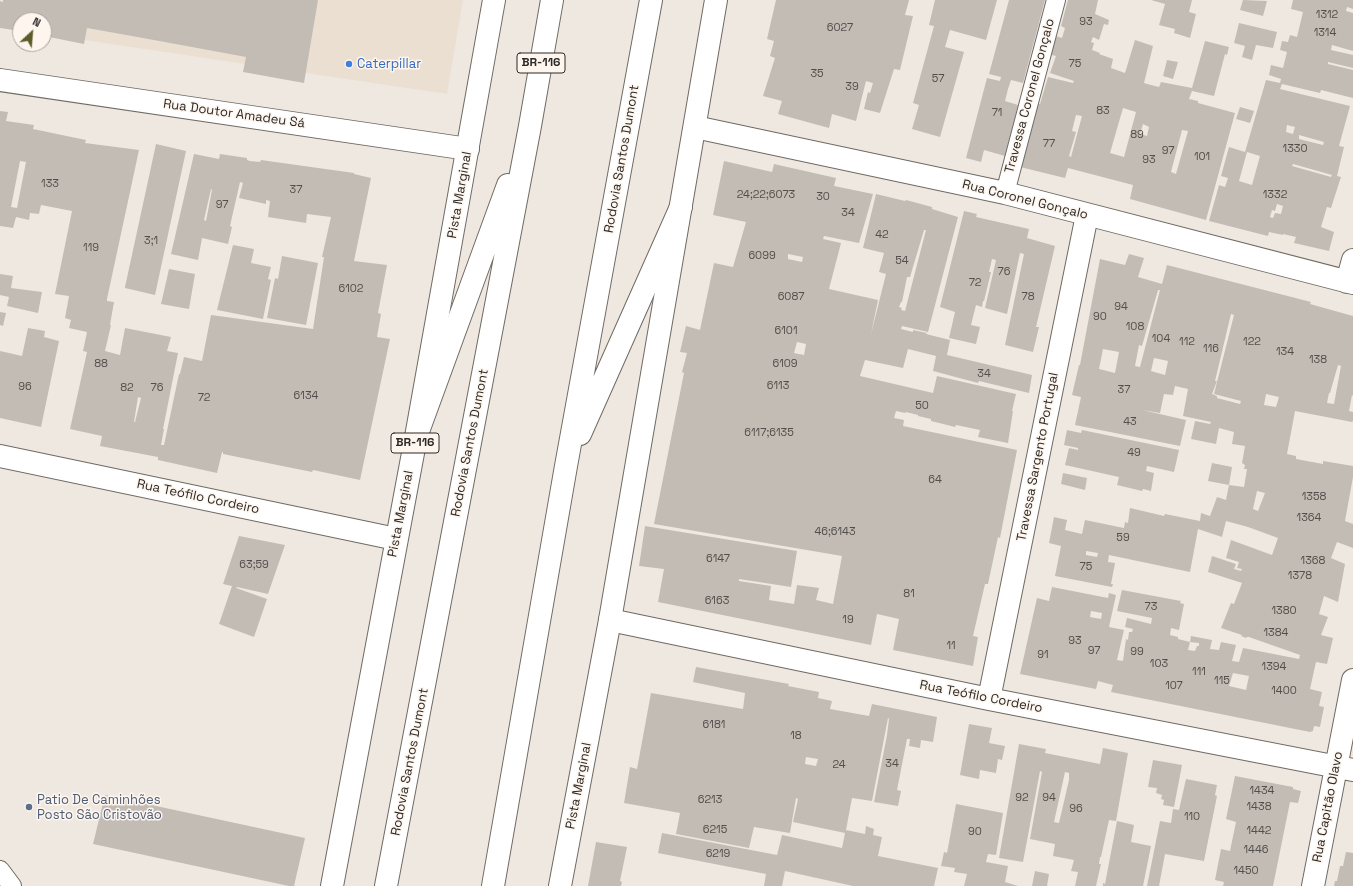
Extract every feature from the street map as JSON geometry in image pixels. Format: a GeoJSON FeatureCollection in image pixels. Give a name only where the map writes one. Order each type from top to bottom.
{"type":"FeatureCollection","features":[{"type":"Feature","properties":{"kind":"main road","name":"Pista Marginal"},"geometry":{"type":"LineString","coordinates":[[332,886],[416,436],[494,0]]}},
{"type":"Feature","properties":{"kind":"main road","name":"Rodovia Santos Dumont"},"geometry":{"type":"LineString","coordinates":[[386,886],[530,126],[552,0]]}},
{"type":"Feature","properties":{"kind":"main road","name":"Rodovia Santos Dumont"},"geometry":{"type":"LineString","coordinates":[[493,886],[566,466],[651,0]]}},
{"type":"Feature","properties":{"kind":"main road","name":"Pista Marginal"},"geometry":{"type":"LineString","coordinates":[[560,886],[610,620],[716,0]]}},
{"type":"Feature","properties":{"kind":"main road","name":"Rua Doutor Amadeu Sá"},"geometry":{"type":"LineString","coordinates":[[0,80],[468,149]]}},
{"type":"Feature","properties":{"kind":"main road"},"geometry":{"type":"LineString","coordinates":[[416,436],[530,126]]}},
{"type":"Feature","properties":{"kind":"main road","name":"Rua Coronel Gonçalo"},"geometry":{"type":"LineString","coordinates":[[695,127],[1005,193],[1350,283]]}},
{"type":"Feature","properties":{"kind":"main road"},"geometry":{"type":"LineString","coordinates":[[566,466],[681,207]]}},
{"type":"Feature","properties":{"kind":"main road","name":"Travessa Sargento Portugal"},"geometry":{"type":"LineString","coordinates":[[989,699],[1087,215]]}},
{"type":"Feature","properties":{"kind":"main road"},"geometry":{"type":"LineString","coordinates":[[1350,283],[1353,260]]}},
{"type":"Feature","properties":{"kind":"main road","name":"Rua Teófilo Cordeiro"},"geometry":{"type":"LineString","coordinates":[[0,456],[396,538]]}},
{"type":"Feature","properties":{"kind":"main road","name":"Rua Teófilo Cordeiro"},"geometry":{"type":"LineString","coordinates":[[610,620],[989,699],[1345,768]]}},
{"type":"Feature","properties":{"kind":"main road","name":"Rua Capitão Olavo"},"geometry":{"type":"LineString","coordinates":[[1313,886],[1345,768],[1353,680]]}},
{"type":"Feature","properties":{"kind":"lane","name":"Travessa Coronel Gonçalo"},"geometry":{"type":"LineString","coordinates":[[1005,193],[1056,0]]}},
{"type":"Feature","properties":{"kind":"lane"},"geometry":{"type":"LineString","coordinates":[[0,870],[12,886]]}},
{"type":"Feature","properties":{"kind":"shaded area","name":"Caterpillar"},"geometry":{"type":"Polygon","coordinates":[[[3,0],[463,0],[447,94],[52,35],[52,12],[12,12],[12,18],[0,16],[3,0]]]}},
{"type":"Feature","properties":{"kind":"building"},"geometry":{"type":"Polygon","coordinates":[[[3,0],[318,0],[304,83],[243,72],[246,57],[143,38],[87,28],[84,44],[52,38],[52,12],[12,12],[12,30],[0,28],[0,1],[3,2],[3,0]]]}},
{"type":"Feature","properties":{"kind":"building"},"geometry":{"type":"Polygon","coordinates":[[[776,0],[909,0],[905,15],[913,16],[900,70],[894,69],[880,113],[864,109],[868,92],[870,93],[873,83],[866,81],[856,121],[832,114],[829,128],[778,114],[782,101],[763,96],[775,58],[770,56],[774,41],[767,39],[776,0]]]}},
{"type":"Feature","properties":{"kind":"building"},"geometry":{"type":"Polygon","coordinates":[[[935,0],[997,0],[986,40],[950,30],[945,47],[964,52],[940,137],[912,129],[919,105],[913,103],[934,26],[929,25],[935,0]]]}},
{"type":"Feature","properties":{"kind":"building"},"geometry":{"type":"Polygon","coordinates":[[[1009,0],[1045,0],[1023,83],[1011,80],[1008,89],[1005,101],[1018,105],[1005,156],[984,150],[981,162],[966,158],[987,78],[1000,81],[1001,77],[989,74],[1009,0]]]}},
{"type":"Feature","properties":{"kind":"building"},"geometry":{"type":"Polygon","coordinates":[[[1068,0],[1098,0],[1095,14],[1109,20],[1108,25],[1104,24],[1099,40],[1093,37],[1091,42],[1094,43],[1092,50],[1113,59],[1111,68],[1125,73],[1135,40],[1153,46],[1144,83],[1159,87],[1161,82],[1192,88],[1205,41],[1229,47],[1227,55],[1225,54],[1214,96],[1192,91],[1189,99],[1198,101],[1198,103],[1235,113],[1206,220],[1130,199],[1133,185],[1068,168],[1065,178],[1020,167],[1034,103],[1040,104],[1048,77],[1073,83],[1074,81],[1050,73],[1056,56],[1048,54],[1052,35],[1062,38],[1065,28],[1061,26],[1068,0]],[[1123,108],[1110,153],[1124,157],[1136,112],[1123,108]],[[1076,115],[1072,131],[1076,132],[1069,156],[1071,157],[1082,116],[1076,115]],[[1143,124],[1140,134],[1147,136],[1149,127],[1143,124]],[[1182,130],[1171,172],[1176,174],[1188,131],[1182,130]]]}},
{"type":"Feature","properties":{"kind":"building"},"geometry":{"type":"Polygon","coordinates":[[[1151,0],[1192,0],[1189,12],[1196,14],[1190,38],[1174,33],[1175,29],[1159,25],[1165,4],[1151,0]]]}},
{"type":"Feature","properties":{"kind":"building"},"geometry":{"type":"Polygon","coordinates":[[[1243,0],[1267,1],[1263,16],[1240,10],[1243,0]]]}},
{"type":"Feature","properties":{"kind":"building"},"geometry":{"type":"Polygon","coordinates":[[[1293,0],[1353,0],[1353,9],[1347,7],[1346,11],[1353,13],[1353,51],[1332,45],[1331,50],[1353,55],[1353,68],[1328,62],[1328,64],[1353,70],[1353,98],[1321,90],[1320,93],[1282,84],[1280,89],[1350,106],[1339,146],[1344,147],[1337,176],[1341,177],[1331,208],[1327,207],[1321,227],[1334,232],[1329,251],[1294,243],[1296,237],[1269,232],[1268,236],[1209,221],[1219,185],[1225,187],[1228,178],[1221,176],[1229,147],[1245,152],[1266,80],[1280,83],[1281,79],[1269,75],[1271,65],[1283,68],[1287,52],[1280,50],[1282,41],[1288,42],[1290,35],[1297,37],[1303,12],[1291,9],[1293,0]],[[1287,125],[1286,132],[1293,134],[1295,127],[1287,125]],[[1299,135],[1299,139],[1323,145],[1324,142],[1299,135]],[[1247,152],[1239,181],[1252,185],[1260,156],[1247,152]],[[1293,164],[1292,166],[1331,177],[1332,175],[1293,164]],[[1277,204],[1275,211],[1272,210],[1270,217],[1273,218],[1275,213],[1281,214],[1283,206],[1277,204]]]}},
{"type":"Feature","properties":{"kind":"building"},"geometry":{"type":"Polygon","coordinates":[[[1239,23],[1277,32],[1273,48],[1256,45],[1252,60],[1242,57],[1245,46],[1234,43],[1239,23]]]}},
{"type":"Feature","properties":{"kind":"building"},"geometry":{"type":"Polygon","coordinates":[[[1167,60],[1178,62],[1173,79],[1163,76],[1167,60]]]}},
{"type":"Feature","properties":{"kind":"building"},"geometry":{"type":"Polygon","coordinates":[[[1240,107],[1254,111],[1250,123],[1236,119],[1240,107]]]}},
{"type":"Feature","properties":{"kind":"building"},"geometry":{"type":"Polygon","coordinates":[[[0,111],[8,112],[6,121],[34,125],[33,129],[86,140],[85,143],[139,150],[107,299],[107,301],[114,302],[111,325],[105,351],[120,355],[125,328],[171,337],[167,351],[178,353],[163,429],[161,445],[164,445],[184,357],[202,361],[211,315],[313,329],[324,257],[322,257],[331,217],[307,214],[306,223],[268,217],[270,201],[266,200],[266,204],[239,198],[243,183],[240,182],[230,226],[232,227],[228,244],[202,238],[198,260],[171,254],[194,154],[219,159],[220,154],[247,158],[247,160],[250,161],[260,162],[261,160],[354,173],[371,178],[354,261],[387,265],[378,313],[381,314],[377,337],[390,339],[360,480],[223,454],[223,452],[217,473],[158,460],[158,457],[100,446],[102,436],[70,429],[87,352],[83,351],[87,332],[69,328],[71,320],[65,318],[69,296],[55,294],[72,211],[41,205],[39,214],[30,213],[29,220],[16,217],[13,228],[0,226],[0,111]],[[20,161],[11,207],[17,208],[26,162],[20,161]],[[211,189],[204,220],[206,221],[211,189]],[[138,397],[134,422],[141,398],[138,397]]]}},
{"type":"Feature","properties":{"kind":"building"},"geometry":{"type":"Polygon","coordinates":[[[156,144],[186,151],[155,295],[125,287],[156,144]]]}},
{"type":"Feature","properties":{"kind":"building"},"geometry":{"type":"Polygon","coordinates":[[[724,161],[772,172],[774,164],[836,178],[834,186],[873,194],[859,243],[824,236],[823,239],[841,243],[829,289],[878,300],[871,334],[886,274],[879,272],[884,253],[863,248],[876,194],[932,207],[932,209],[958,217],[928,332],[902,326],[901,329],[927,333],[926,334],[950,340],[947,355],[1032,375],[1029,393],[979,381],[978,383],[933,371],[936,356],[908,349],[903,368],[865,360],[860,376],[933,393],[937,376],[1016,394],[1012,411],[1008,443],[978,437],[980,430],[956,425],[955,427],[931,421],[931,419],[906,412],[896,411],[894,418],[904,420],[903,426],[1017,450],[1000,538],[998,537],[988,584],[985,584],[973,636],[978,637],[973,666],[893,650],[899,619],[877,614],[871,645],[658,602],[664,569],[639,566],[645,526],[797,551],[791,587],[739,579],[739,581],[771,586],[769,600],[794,604],[797,585],[819,588],[816,600],[833,604],[842,556],[654,524],[684,373],[682,372],[687,353],[680,352],[686,326],[700,330],[714,263],[733,267],[746,222],[713,215],[724,161]],[[924,230],[910,277],[907,277],[902,302],[899,307],[902,308],[901,310],[905,311],[926,230],[924,230]],[[788,254],[788,259],[802,262],[803,257],[788,254]],[[797,342],[794,353],[804,355],[806,344],[797,342]]]}},
{"type":"Feature","properties":{"kind":"building"},"geometry":{"type":"Polygon","coordinates":[[[964,211],[977,214],[976,217],[1029,229],[1027,238],[1055,246],[1036,327],[1039,327],[1033,352],[1005,345],[1024,254],[1020,253],[1007,314],[985,308],[996,260],[992,259],[989,272],[991,272],[984,301],[982,307],[976,305],[971,325],[980,327],[976,344],[949,338],[955,312],[940,307],[964,211]]]}},
{"type":"Feature","properties":{"kind":"building"},"geometry":{"type":"Polygon","coordinates":[[[233,245],[254,249],[251,263],[271,267],[268,279],[271,280],[263,319],[217,310],[233,245]]]}},
{"type":"Feature","properties":{"kind":"building"},"geometry":{"type":"Polygon","coordinates":[[[1129,254],[1144,258],[1138,277],[1162,284],[1167,265],[1311,302],[1310,304],[1353,316],[1353,396],[1352,395],[1349,411],[1353,412],[1353,421],[1295,411],[1287,454],[1296,456],[1296,459],[1323,464],[1323,461],[1353,466],[1353,477],[1345,521],[1353,524],[1353,548],[1337,542],[1331,558],[1345,564],[1338,602],[1324,596],[1319,614],[1328,617],[1321,635],[1333,638],[1327,664],[1316,662],[1310,689],[1322,692],[1319,706],[1324,707],[1320,727],[1314,726],[1313,731],[1310,732],[1111,692],[1113,685],[1098,681],[1096,689],[1020,674],[1037,598],[1049,601],[1052,587],[1108,598],[1109,593],[1116,595],[1109,627],[1124,630],[1117,660],[1123,661],[1126,639],[1128,640],[1129,632],[1132,632],[1133,629],[1125,627],[1127,618],[1151,624],[1152,618],[1117,611],[1122,590],[1181,601],[1180,603],[1184,604],[1179,630],[1171,628],[1170,635],[1190,642],[1191,636],[1212,640],[1210,649],[1219,650],[1221,642],[1236,645],[1232,661],[1239,662],[1243,648],[1299,659],[1300,655],[1249,637],[1246,638],[1241,636],[1242,635],[1221,628],[1231,603],[1234,604],[1242,583],[1208,572],[1212,556],[1236,564],[1234,569],[1241,571],[1242,569],[1237,568],[1239,562],[1226,558],[1231,540],[1272,555],[1278,538],[1248,527],[1226,521],[1222,537],[1198,529],[1190,572],[1109,555],[1108,562],[1115,563],[1111,584],[1113,584],[1112,587],[1055,576],[1061,546],[1049,543],[1054,517],[1067,520],[1065,530],[1082,534],[1085,520],[1124,528],[1125,522],[1128,523],[1130,508],[1164,516],[1165,514],[1200,521],[1201,513],[1210,516],[1217,497],[1226,500],[1229,485],[1244,487],[1247,469],[1244,469],[1245,465],[1242,463],[1245,446],[1232,444],[1234,432],[1219,428],[1216,444],[1191,439],[1195,421],[1210,424],[1211,422],[1183,416],[1188,389],[1175,386],[1173,395],[1164,394],[1160,413],[1142,410],[1186,420],[1180,446],[1075,425],[1081,397],[1072,395],[1080,365],[1100,259],[1125,265],[1129,254]],[[1158,290],[1142,346],[1139,345],[1135,366],[1140,367],[1160,290],[1158,290]],[[1231,314],[1215,381],[1217,381],[1212,394],[1217,396],[1217,398],[1240,404],[1241,401],[1214,394],[1234,315],[1231,314]],[[1103,349],[1099,369],[1115,373],[1119,352],[1103,349]],[[1154,358],[1151,371],[1165,375],[1168,361],[1154,358]],[[1338,365],[1329,393],[1327,403],[1334,404],[1341,366],[1338,365]],[[1266,394],[1264,405],[1276,407],[1279,397],[1266,394]],[[1257,491],[1253,509],[1258,511],[1265,493],[1257,491]],[[1086,551],[1086,555],[1097,557],[1098,553],[1086,551]],[[1091,611],[1090,617],[1101,619],[1102,613],[1091,611]],[[1190,642],[1188,650],[1195,651],[1197,646],[1199,646],[1199,643],[1190,642]],[[1233,673],[1229,686],[1246,690],[1249,676],[1233,673]]]}},
{"type":"Feature","properties":{"kind":"building"},"geometry":{"type":"Polygon","coordinates":[[[282,256],[318,263],[306,325],[267,318],[275,278],[278,279],[282,256]]]}},
{"type":"Feature","properties":{"kind":"building"},"geometry":{"type":"Polygon","coordinates":[[[169,269],[195,274],[189,309],[161,304],[169,269]]]}},
{"type":"Feature","properties":{"kind":"building"},"geometry":{"type":"Polygon","coordinates":[[[0,274],[13,276],[11,288],[42,292],[38,313],[7,306],[9,297],[0,295],[0,274]]]}},
{"type":"Feature","properties":{"kind":"building"},"geometry":{"type":"Polygon","coordinates":[[[0,312],[6,313],[3,326],[0,325],[0,312]]]}},
{"type":"Feature","properties":{"kind":"building"},"geometry":{"type":"Polygon","coordinates":[[[28,328],[45,331],[44,337],[59,341],[41,427],[0,418],[0,351],[22,356],[28,328]]]}},
{"type":"Feature","properties":{"kind":"building"},"geometry":{"type":"Polygon","coordinates":[[[1067,430],[1081,433],[1082,430],[1179,450],[1174,472],[1147,466],[1146,471],[1154,473],[1151,491],[1143,489],[1142,491],[1117,485],[1119,477],[1065,465],[1069,448],[1078,450],[1078,448],[1064,445],[1067,430]]]}},
{"type":"Feature","properties":{"kind":"building"},"geometry":{"type":"Polygon","coordinates":[[[1212,463],[1232,467],[1229,485],[1208,481],[1212,463]]]}},
{"type":"Feature","properties":{"kind":"building"},"geometry":{"type":"Polygon","coordinates":[[[1063,473],[1087,478],[1085,490],[1061,484],[1063,473]]]}},
{"type":"Feature","properties":{"kind":"building"},"geometry":{"type":"Polygon","coordinates":[[[239,536],[285,545],[268,594],[236,588],[267,599],[254,637],[219,624],[232,586],[223,584],[239,536]]]}},
{"type":"Feature","properties":{"kind":"building"},"geometry":{"type":"Polygon","coordinates":[[[696,667],[789,684],[788,686],[819,692],[818,698],[832,701],[830,709],[869,716],[872,704],[937,717],[933,742],[921,740],[920,748],[909,746],[910,739],[907,739],[897,790],[901,791],[898,806],[874,802],[887,735],[888,718],[872,801],[852,798],[846,830],[865,834],[866,826],[874,829],[873,835],[882,837],[878,856],[938,868],[934,886],[853,886],[785,871],[782,886],[764,886],[766,874],[658,853],[662,833],[777,855],[782,835],[842,848],[845,833],[793,822],[798,799],[796,798],[790,833],[754,827],[749,848],[676,834],[680,813],[624,803],[630,767],[637,769],[651,693],[743,709],[745,693],[693,682],[696,667]],[[806,757],[805,764],[816,766],[818,759],[806,757]]]}},
{"type":"Feature","properties":{"kind":"building"},"geometry":{"type":"Polygon","coordinates":[[[969,724],[992,728],[989,743],[1005,746],[1002,760],[998,759],[996,773],[980,770],[979,779],[960,775],[969,724]]]}},
{"type":"Feature","properties":{"kind":"building"},"geometry":{"type":"Polygon","coordinates":[[[1019,744],[1046,749],[1045,753],[1100,764],[1103,748],[1128,753],[1116,821],[1109,820],[1100,857],[1099,864],[1101,864],[1096,886],[1075,886],[1078,872],[1071,871],[1074,860],[1053,856],[1055,844],[1030,839],[1042,772],[1040,771],[1023,862],[999,858],[1019,744]],[[1065,772],[1054,822],[1059,823],[1069,780],[1069,773],[1065,772]]]}},
{"type":"Feature","properties":{"kind":"building"},"geometry":{"type":"Polygon","coordinates":[[[1153,760],[1182,765],[1174,807],[1163,805],[1164,800],[1161,799],[1162,795],[1156,793],[1157,788],[1148,787],[1153,760]]]}},
{"type":"Feature","properties":{"kind":"building"},"geometry":{"type":"Polygon","coordinates":[[[1235,776],[1293,787],[1293,789],[1301,791],[1298,803],[1290,802],[1273,886],[1223,886],[1224,882],[1215,880],[1221,849],[1230,851],[1236,822],[1226,819],[1235,776]]]}},
{"type":"Feature","properties":{"kind":"building"},"geometry":{"type":"Polygon","coordinates":[[[1186,779],[1217,785],[1215,795],[1217,796],[1204,861],[1165,854],[1159,886],[1147,886],[1160,821],[1171,823],[1173,809],[1179,810],[1186,779]]]}},
{"type":"Feature","properties":{"kind":"building"},"geometry":{"type":"Polygon","coordinates":[[[105,795],[305,838],[294,886],[93,844],[105,795]]]}},
{"type":"Feature","properties":{"kind":"building"},"geometry":{"type":"Polygon","coordinates":[[[956,804],[1003,813],[996,855],[988,854],[986,862],[1008,866],[1005,882],[1018,886],[964,886],[967,874],[954,872],[955,868],[941,866],[944,852],[947,853],[956,804]]]}},
{"type":"Feature","properties":{"kind":"building"},"geometry":{"type":"Polygon","coordinates":[[[1117,821],[1134,825],[1131,842],[1151,846],[1143,886],[1103,886],[1103,883],[1105,884],[1117,821]]]}},
{"type":"Feature","properties":{"kind":"building"},"geometry":{"type":"Polygon","coordinates":[[[596,842],[627,847],[620,881],[622,882],[621,886],[588,886],[596,842]]]}},
{"type":"Feature","properties":{"kind":"building"},"geometry":{"type":"Polygon","coordinates":[[[1346,852],[1353,853],[1353,886],[1334,886],[1335,881],[1337,881],[1340,866],[1343,866],[1346,852]]]}},
{"type":"Feature","properties":{"kind":"building"},"geometry":{"type":"Polygon","coordinates":[[[1035,871],[1049,874],[1047,886],[1032,886],[1035,871]]]}},
{"type":"Feature","properties":{"kind":"place","name":"Caterpillar"},"geometry":{"type":"Point","coordinates":[349,64]}},
{"type":"Feature","properties":{"kind":"place","name":"Patio De Caminhões Posto São Cristovão"},"geometry":{"type":"Point","coordinates":[29,807]}}]}
